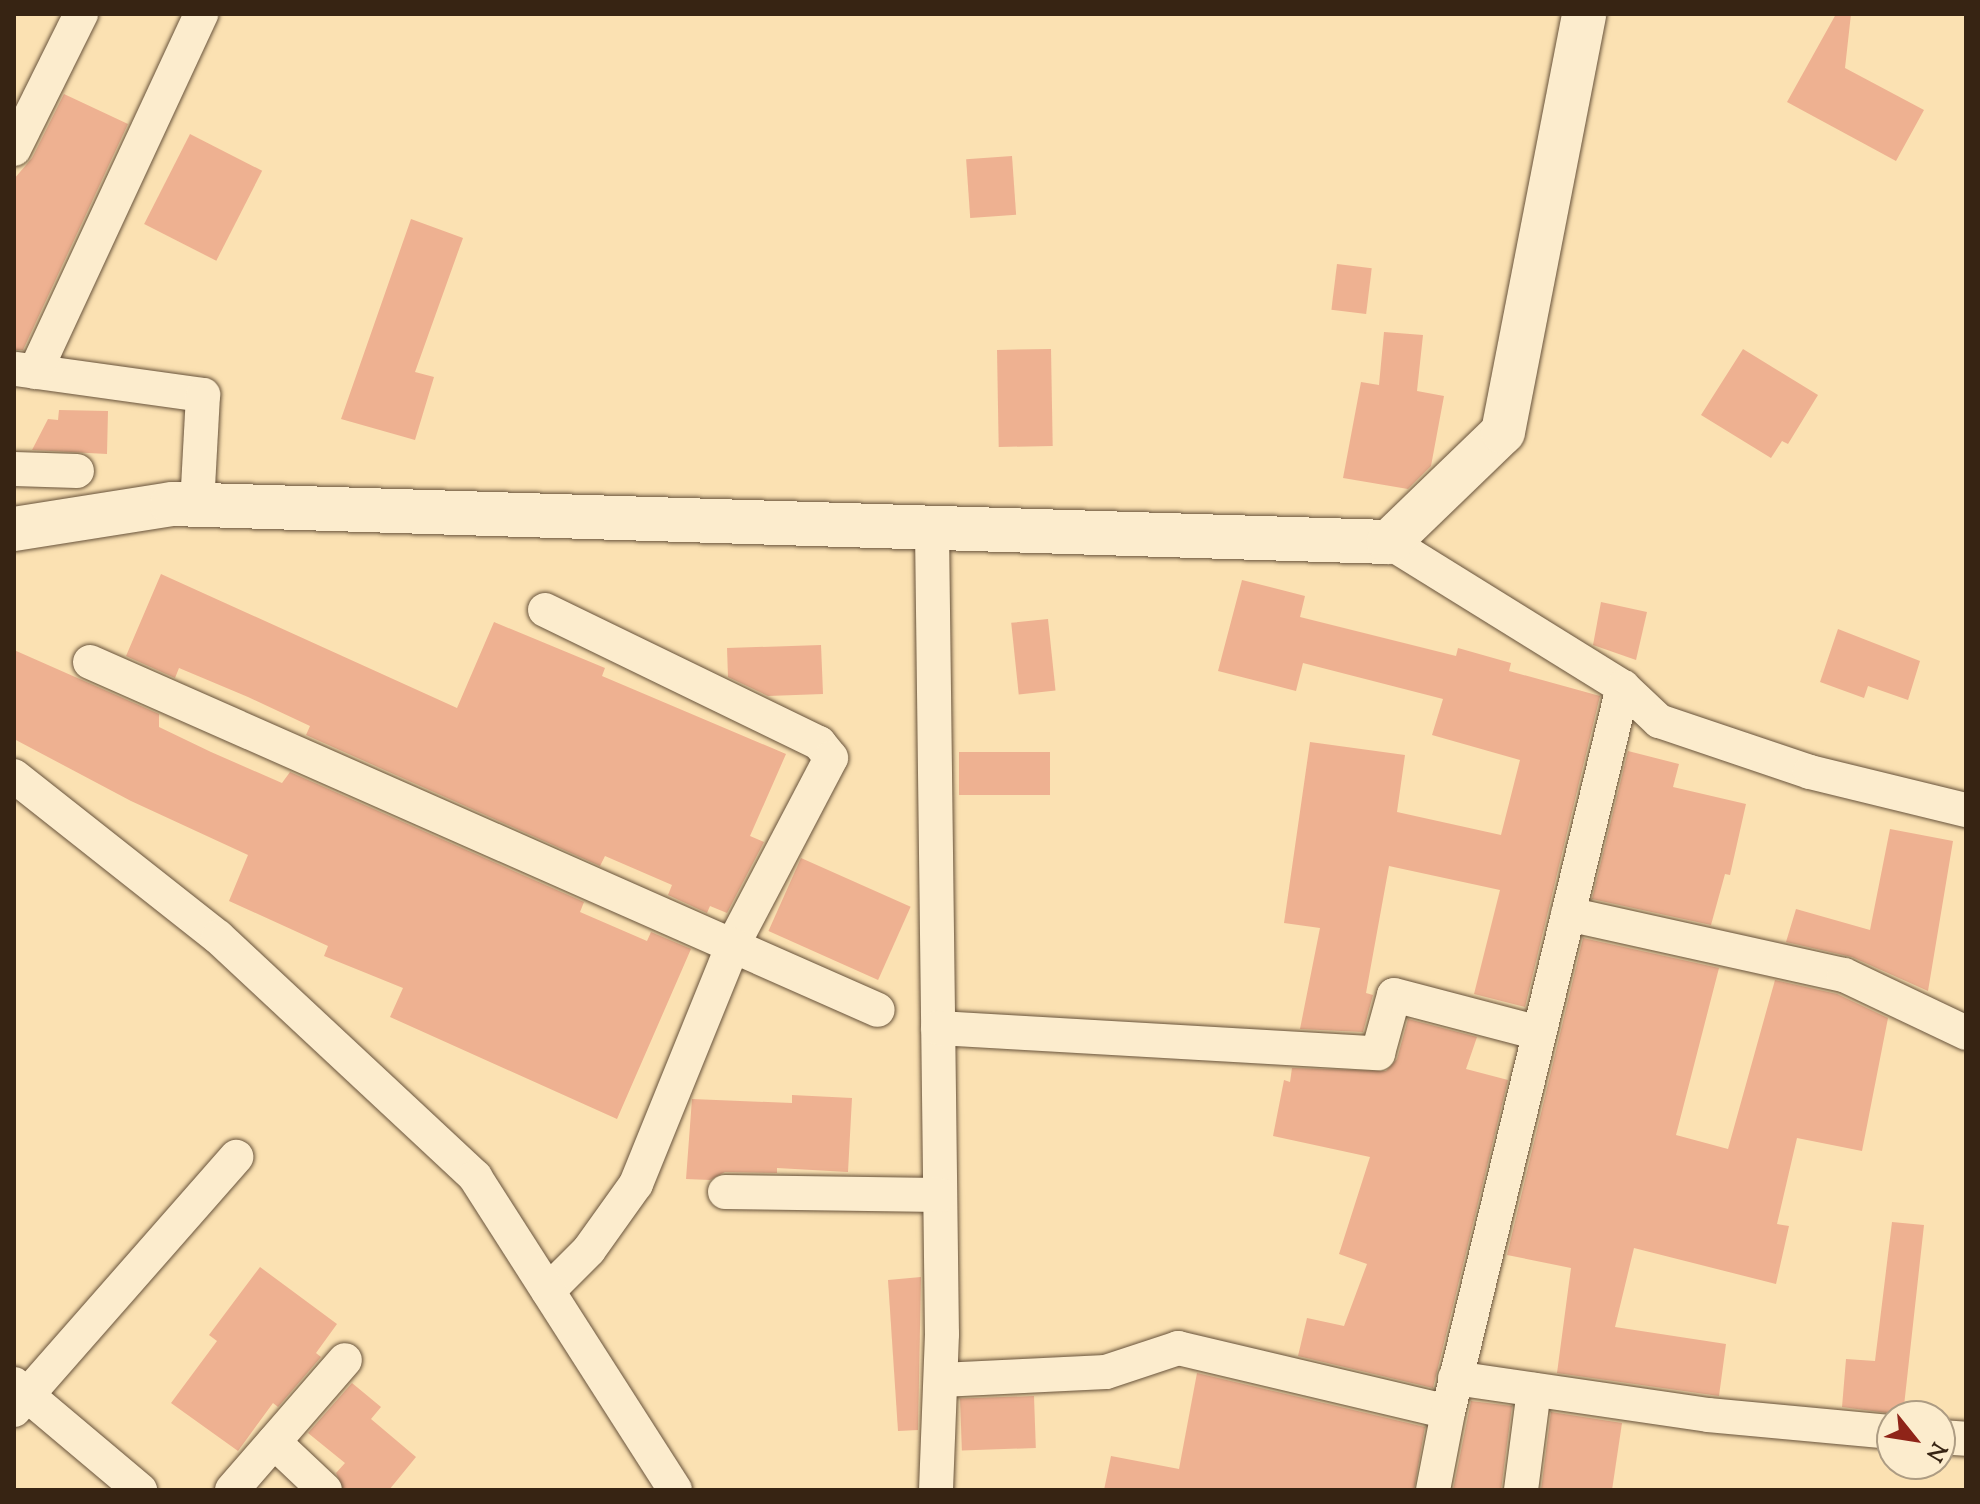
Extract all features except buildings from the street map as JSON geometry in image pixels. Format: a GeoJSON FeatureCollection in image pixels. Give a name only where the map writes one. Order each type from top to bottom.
{"type":"FeatureCollection","features":[{"type":"Feature","properties":{"kind":"street"},"geometry":{"type":"LineString","coordinates":[[14,149],[81,14]]}},
{"type":"Feature","properties":{"kind":"street"},"geometry":{"type":"LineString","coordinates":[[197,506],[203,395],[25,370],[201,14]]}},
{"type":"Feature","properties":{"kind":"street"},"geometry":{"type":"LineString","coordinates":[[1389,542],[1503,432],[1584,14]]}},
{"type":"Feature","properties":{"kind":"street"},"geometry":{"type":"LineString","coordinates":[[14,469],[77,471]]}},
{"type":"Feature","properties":{"kind":"street"},"geometry":{"type":"LineString","coordinates":[[14,529],[172,504],[1389,542],[1623,687],[1659,721],[1810,772],[1966,810]]}},
{"type":"Feature","properties":{"kind":"street"},"geometry":{"type":"LineString","coordinates":[[932,530],[941,1380],[936,1490]]}},
{"type":"Feature","properties":{"kind":"street"},"geometry":{"type":"LineString","coordinates":[[545,610],[819,743],[831,758],[733,945],[636,1184],[589,1250],[548,1291]]}},
{"type":"Feature","properties":{"kind":"street"},"geometry":{"type":"LineString","coordinates":[[90,662],[878,1010]]}},
{"type":"Feature","properties":{"kind":"street"},"geometry":{"type":"LineString","coordinates":[[1433,1490],[1455,1378],[1623,687]]}},
{"type":"Feature","properties":{"kind":"street"},"geometry":{"type":"LineString","coordinates":[[14,776],[218,937],[475,1177],[675,1490]]}},
{"type":"Feature","properties":{"kind":"street"},"geometry":{"type":"LineString","coordinates":[[1568,914],[1844,975],[1966,1033]]}},
{"type":"Feature","properties":{"kind":"street"},"geometry":{"type":"LineString","coordinates":[[938,1028],[1378,1053],[1394,995],[1539,1033]]}},
{"type":"Feature","properties":{"kind":"street"},"geometry":{"type":"LineString","coordinates":[[140,1490],[18,1397],[236,1157]]}},
{"type":"Feature","properties":{"kind":"street"},"geometry":{"type":"LineString","coordinates":[[725,1192],[940,1195]]}},
{"type":"Feature","properties":{"kind":"street"},"geometry":{"type":"LineString","coordinates":[[941,1380],[1106,1372],[1178,1348],[1448,1412]]}},
{"type":"Feature","properties":{"kind":"street"},"geometry":{"type":"LineString","coordinates":[[232,1490],[345,1360]]}},
{"type":"Feature","properties":{"kind":"street"},"geometry":{"type":"LineString","coordinates":[[1455,1378],[1708,1415],[1876,1431]]}},
{"type":"Feature","properties":{"kind":"street"},"geometry":{"type":"LineString","coordinates":[[1521,1490],[1534,1390]]}},
{"type":"Feature","properties":{"kind":"street"},"geometry":{"type":"LineString","coordinates":[[274,1442],[325,1490]]}}]}
